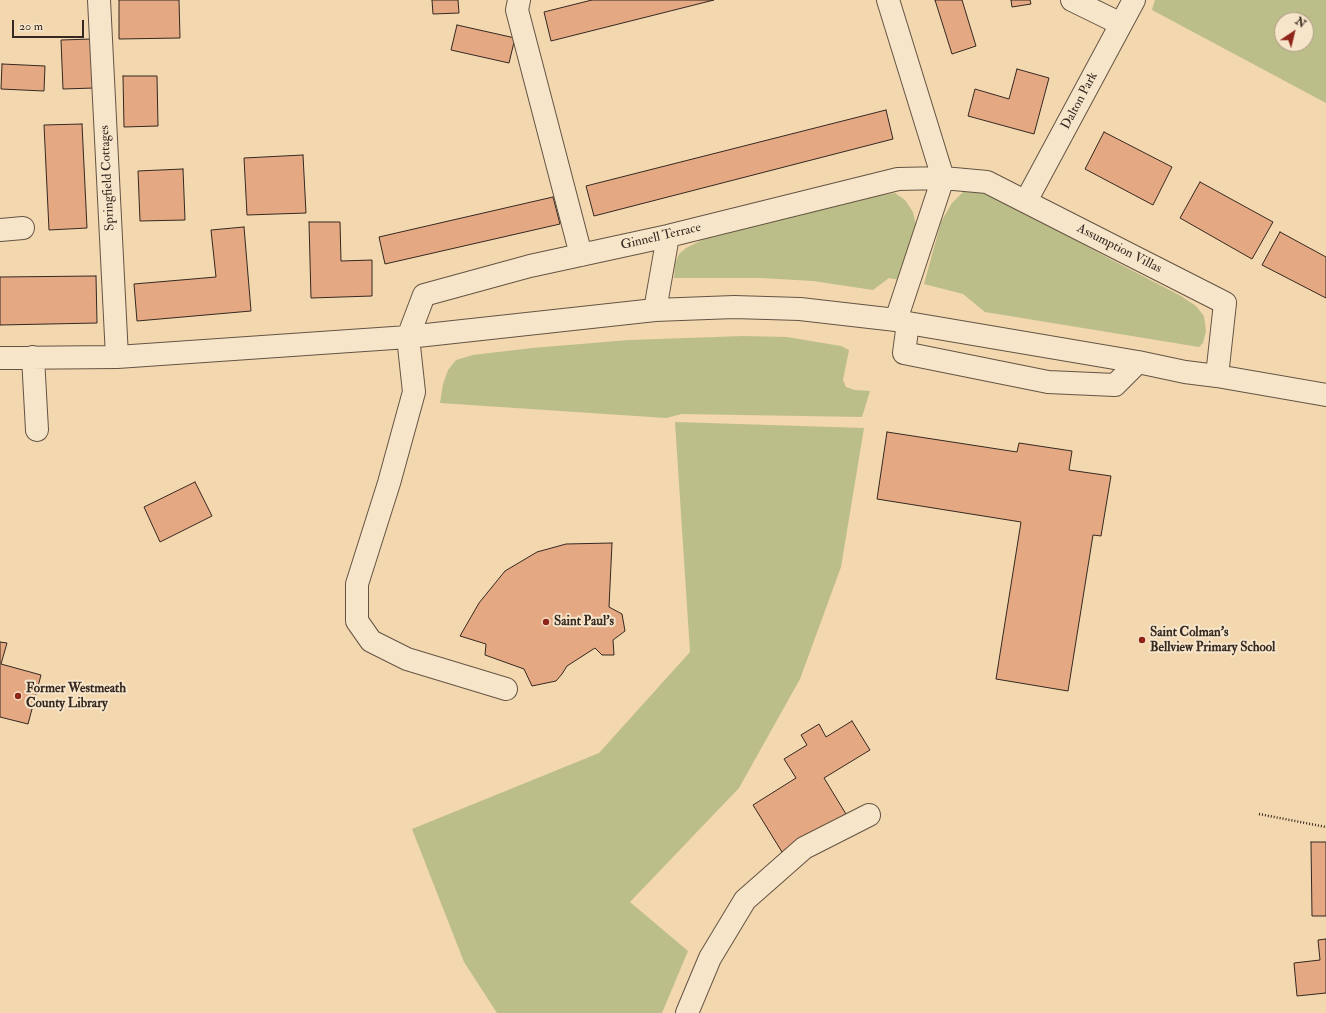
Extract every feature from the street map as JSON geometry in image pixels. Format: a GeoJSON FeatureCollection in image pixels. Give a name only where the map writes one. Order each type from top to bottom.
{"type":"FeatureCollection","features":[{"type":"Feature","properties":{"kind":"street","name":"Springfield Cottages"},"geometry":{"type":"LineString","coordinates":[[99,0],[117,357]]}},
{"type":"Feature","properties":{"kind":"street"},"geometry":{"type":"LineString","coordinates":[[519,0],[517,10],[581,255]]}},
{"type":"Feature","properties":{"kind":"street"},"geometry":{"type":"LineString","coordinates":[[888,0],[943,178],[902,322],[904,353],[1048,382],[1115,385],[1138,362]]}},
{"type":"Feature","properties":{"kind":"street"},"geometry":{"type":"LineString","coordinates":[[1072,0],[1121,24]]}},
{"type":"Feature","properties":{"kind":"street","name":"Dalton Park"},"geometry":{"type":"LineString","coordinates":[[1026,201],[1134,0]]}},
{"type":"Feature","properties":{"kind":"street","name":"Ginnell Terrace"},"geometry":{"type":"LineString","coordinates":[[408,337],[424,295],[530,266],[668,236],[898,179],[943,178]]}},
{"type":"Feature","properties":{"kind":"street","name":"Assumption Villas"},"geometry":{"type":"LineString","coordinates":[[943,178],[987,182],[1225,303],[1218,376]]}},
{"type":"Feature","properties":{"kind":"street"},"geometry":{"type":"LineString","coordinates":[[0,230],[23,228]]}},
{"type":"Feature","properties":{"kind":"street"},"geometry":{"type":"LineString","coordinates":[[655,310],[668,236]]}},
{"type":"Feature","properties":{"kind":"street"},"geometry":{"type":"LineString","coordinates":[[0,358],[117,357],[408,337],[655,310],[734,308],[800,309],[902,322],[1326,396]]}},
{"type":"Feature","properties":{"kind":"street"},"geometry":{"type":"LineString","coordinates":[[408,337],[414,392],[389,483],[357,584],[357,621],[371,641],[407,659],[506,689]]}},
{"type":"Feature","properties":{"kind":"street"},"geometry":{"type":"LineString","coordinates":[[33,357],[37,430]]}},
{"type":"Feature","properties":{"kind":"street"},"geometry":{"type":"LineString","coordinates":[[687,1013],[710,958],[745,900],[804,848],[869,816]]}},
{"type":"Feature","properties":{"kind":"path"},"geometry":{"type":"LineString","coordinates":[[1259,814],[1326,827]]}},
{"type":"Feature","properties":{"kind":"green space"},"geometry":{"type":"Polygon","coordinates":[[[1155,0],[1326,0],[1326,103],[1152,10],[1155,0]]]}},
{"type":"Feature","properties":{"kind":"green space"},"geometry":{"type":"Polygon","coordinates":[[[977,191],[991,195],[1017,208],[1181,296],[1196,306],[1204,316],[1206,331],[1203,343],[1199,347],[985,312],[963,294],[924,284],[941,222],[952,203],[963,192],[977,191]]]}},
{"type":"Feature","properties":{"kind":"green space"},"geometry":{"type":"Polygon","coordinates":[[[895,193],[905,200],[913,212],[916,225],[899,280],[889,278],[873,290],[813,281],[761,278],[674,278],[675,264],[679,254],[686,248],[702,240],[831,207],[895,193]]]}},
{"type":"Feature","properties":{"kind":"green space"},"geometry":{"type":"Polygon","coordinates":[[[743,336],[787,337],[841,346],[849,350],[843,380],[846,387],[855,390],[870,391],[862,417],[682,414],[666,418],[440,403],[443,384],[448,370],[456,360],[473,355],[532,348],[629,340],[743,336]]]}},
{"type":"Feature","properties":{"kind":"green space"},"geometry":{"type":"Polygon","coordinates":[[[675,422],[864,428],[841,567],[800,679],[739,788],[630,902],[688,951],[662,1013],[497,1013],[464,962],[412,829],[599,753],[690,652],[675,422]]]}},
{"type":"Feature","properties":{"kind":"building"},"geometry":{"type":"Polygon","coordinates":[[[119,0],[179,0],[180,38],[119,39],[119,0]]]}},
{"type":"Feature","properties":{"kind":"building"},"geometry":{"type":"Polygon","coordinates":[[[432,0],[458,0],[459,13],[433,14],[432,0]]]}},
{"type":"Feature","properties":{"kind":"building"},"geometry":{"type":"Polygon","coordinates":[[[592,0],[714,0],[551,41],[544,12],[592,0]]]}},
{"type":"Feature","properties":{"kind":"building"},"geometry":{"type":"Polygon","coordinates":[[[935,0],[962,0],[976,46],[952,54],[935,0]]]}},
{"type":"Feature","properties":{"kind":"building"},"geometry":{"type":"Polygon","coordinates":[[[1011,0],[1030,0],[1031,4],[1012,7],[1011,0]]]}},
{"type":"Feature","properties":{"kind":"building"},"geometry":{"type":"Polygon","coordinates":[[[457,25],[515,38],[509,63],[451,50],[457,25]]]}},
{"type":"Feature","properties":{"kind":"building"},"geometry":{"type":"Polygon","coordinates":[[[92,39],[94,88],[63,89],[61,40],[92,39]]]}},
{"type":"Feature","properties":{"kind":"building"},"geometry":{"type":"Polygon","coordinates":[[[2,64],[45,66],[44,91],[1,89],[2,64]]]}},
{"type":"Feature","properties":{"kind":"building"},"geometry":{"type":"Polygon","coordinates":[[[1017,69],[1049,78],[1034,134],[968,116],[975,89],[1009,99],[1017,69]]]}},
{"type":"Feature","properties":{"kind":"building"},"geometry":{"type":"Polygon","coordinates":[[[123,76],[157,76],[158,126],[124,127],[123,76]]]}},
{"type":"Feature","properties":{"kind":"building"},"geometry":{"type":"Polygon","coordinates":[[[886,110],[893,139],[594,216],[586,186],[886,110]]]}},
{"type":"Feature","properties":{"kind":"building"},"geometry":{"type":"Polygon","coordinates":[[[82,124],[87,228],[49,230],[44,125],[82,124]]]}},
{"type":"Feature","properties":{"kind":"building"},"geometry":{"type":"Polygon","coordinates":[[[1104,132],[1172,167],[1153,205],[1085,169],[1104,132]]]}},
{"type":"Feature","properties":{"kind":"building"},"geometry":{"type":"Polygon","coordinates":[[[303,155],[306,213],[247,215],[244,158],[303,155]]]}},
{"type":"Feature","properties":{"kind":"building"},"geometry":{"type":"Polygon","coordinates":[[[183,169],[185,220],[140,221],[138,171],[183,169]]]}},
{"type":"Feature","properties":{"kind":"building"},"geometry":{"type":"Polygon","coordinates":[[[1200,182],[1273,222],[1252,259],[1180,218],[1200,182]]]}},
{"type":"Feature","properties":{"kind":"building"},"geometry":{"type":"Polygon","coordinates":[[[553,197],[560,224],[385,264],[379,237],[553,197]]]}},
{"type":"Feature","properties":{"kind":"building"},"geometry":{"type":"Polygon","coordinates":[[[309,222],[340,222],[341,261],[372,260],[372,296],[311,298],[309,222]]]}},
{"type":"Feature","properties":{"kind":"building"},"geometry":{"type":"Polygon","coordinates":[[[244,227],[251,311],[137,321],[134,284],[216,277],[211,230],[244,227]]]}},
{"type":"Feature","properties":{"kind":"building"},"geometry":{"type":"Polygon","coordinates":[[[1280,232],[1326,257],[1326,298],[1262,265],[1280,232]]]}},
{"type":"Feature","properties":{"kind":"building"},"geometry":{"type":"Polygon","coordinates":[[[96,276],[97,323],[0,325],[0,277],[96,276]]]}},
{"type":"Feature","properties":{"kind":"building"},"geometry":{"type":"Polygon","coordinates":[[[887,432],[1017,452],[1019,443],[1072,451],[1069,470],[1111,476],[1101,536],[1093,535],[1068,691],[996,679],[1021,522],[877,499],[887,432]]]}},
{"type":"Feature","properties":{"kind":"building"},"geometry":{"type":"Polygon","coordinates":[[[195,482],[212,516],[160,542],[144,507],[195,482]]]}},
{"type":"Feature","properties":{"kind":"building","name":"Saint Paul's"},"geometry":{"type":"Polygon","coordinates":[[[612,543],[609,607],[622,614],[625,631],[613,640],[614,655],[602,655],[595,648],[567,666],[556,681],[532,686],[524,669],[485,655],[486,644],[460,636],[479,603],[505,571],[537,552],[566,544],[612,543]]]}},
{"type":"Feature","properties":{"kind":"building","name":"Former Westmeath County Library"},"geometry":{"type":"Polygon","coordinates":[[[0,642],[7,643],[1,664],[41,675],[28,724],[0,717],[0,642]]]}},
{"type":"Feature","properties":{"kind":"building"},"geometry":{"type":"Polygon","coordinates":[[[852,721],[870,750],[824,778],[846,814],[782,852],[753,805],[796,778],[784,759],[807,745],[801,735],[819,724],[826,737],[852,721]]]}},
{"type":"Feature","properties":{"kind":"building"},"geometry":{"type":"Polygon","coordinates":[[[1311,842],[1326,842],[1326,916],[1312,916],[1311,842]]]}},
{"type":"Feature","properties":{"kind":"building"},"geometry":{"type":"Polygon","coordinates":[[[1326,939],[1326,993],[1297,996],[1294,963],[1320,960],[1318,940],[1326,939]]]}},
{"type":"Feature","properties":{"kind":"place","name":"Saint Paul's"},"geometry":{"type":"Point","coordinates":[546,622]}},
{"type":"Feature","properties":{"kind":"place","name":"Saint Colman's Bellview Primary School"},"geometry":{"type":"Point","coordinates":[1142,640]}},
{"type":"Feature","properties":{"kind":"place","name":"Former Westmeath County Library"},"geometry":{"type":"Point","coordinates":[18,696]}}]}
